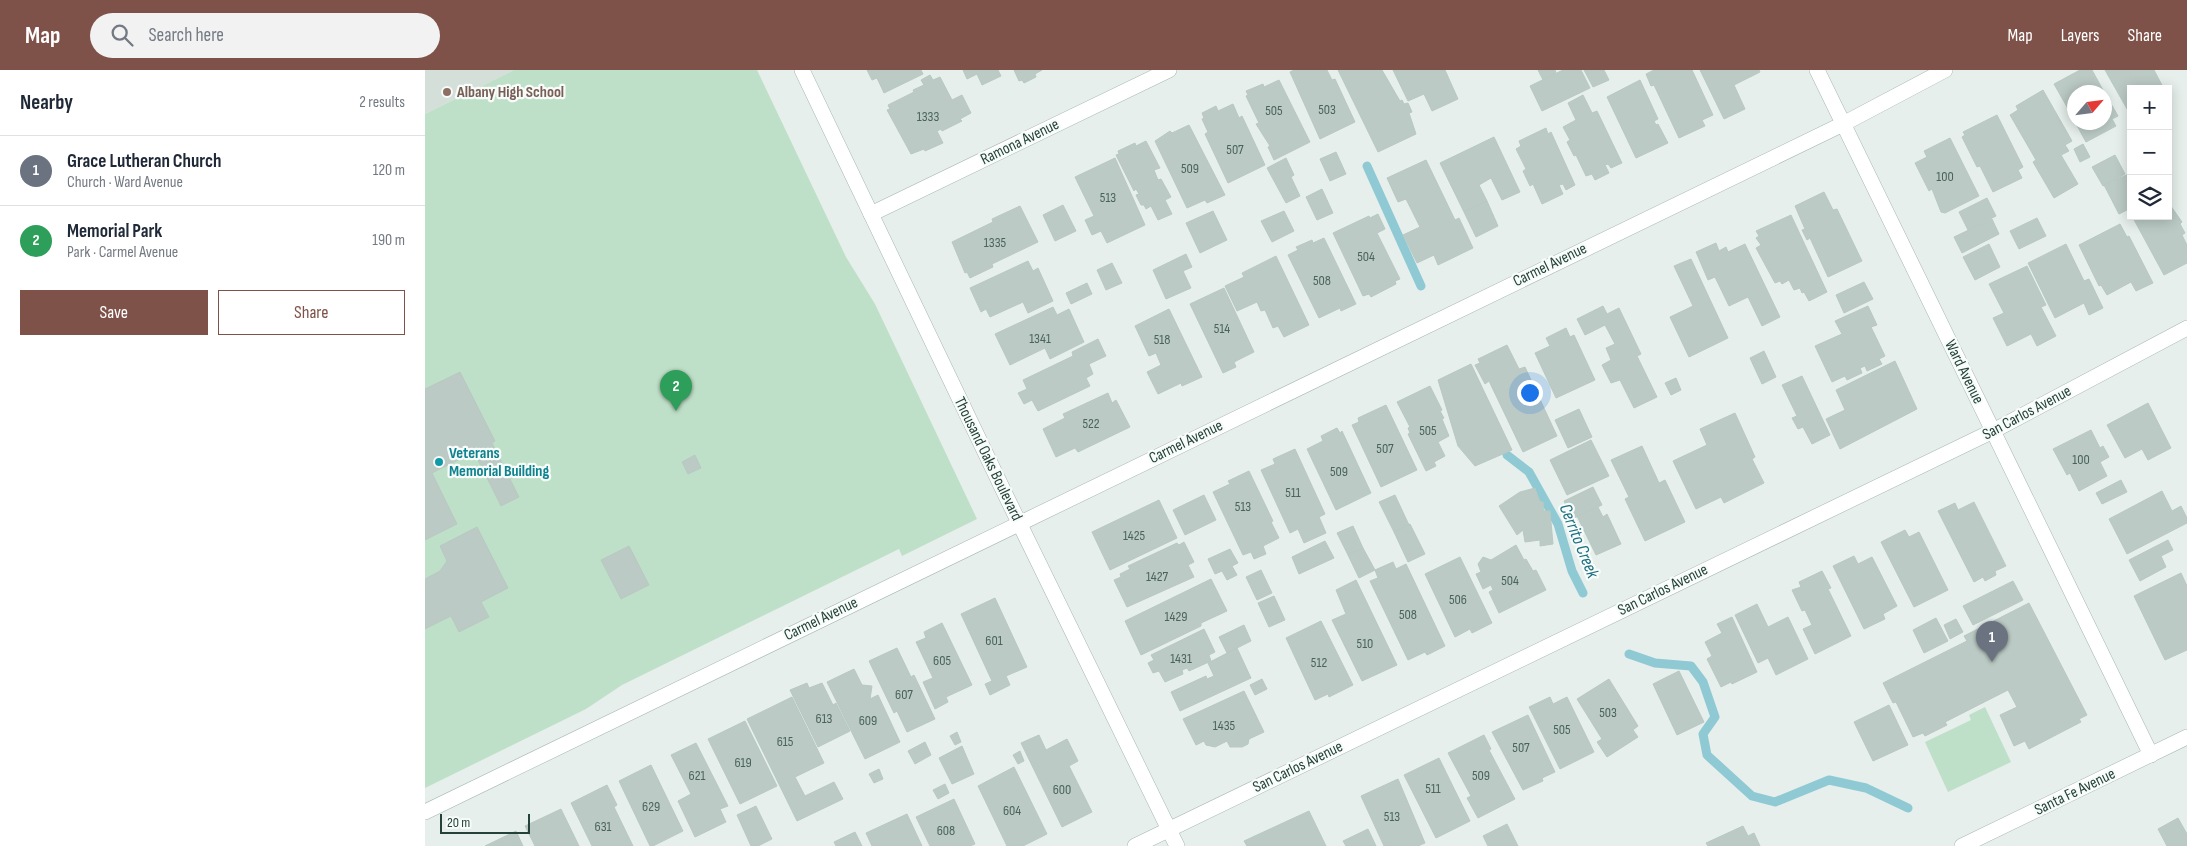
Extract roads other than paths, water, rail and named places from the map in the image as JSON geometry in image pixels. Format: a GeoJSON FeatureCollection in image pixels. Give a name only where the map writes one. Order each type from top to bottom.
{"type":"FeatureCollection","features":[{"type":"Feature","properties":{"kind":"street","name":"Thousand Oaks Boulevard"},"geometry":{"type":"LineString","coordinates":[[802,70],[1177,846]]}},
{"type":"Feature","properties":{"kind":"street","name":"Ramona Avenue"},"geometry":{"type":"LineString","coordinates":[[871,214],[1169,70]]}},
{"type":"Feature","properties":{"kind":"street","name":"Ward Avenue"},"geometry":{"type":"LineString","coordinates":[[1817,70],[2151,755]]}},
{"type":"Feature","properties":{"kind":"street","name":"Carmel Avenue"},"geometry":{"type":"LineString","coordinates":[[425,812],[1019,522],[1843,124],[1945,70]]}},
{"type":"Feature","properties":{"kind":"street","name":"San Carlos Avenue"},"geometry":{"type":"LineString","coordinates":[[1135,846],[1993,431],[2187,328]]}},
{"type":"Feature","properties":{"kind":"street","name":"Santa Fe Avenue"},"geometry":{"type":"LineString","coordinates":[[1962,846],[2187,736]]}},
{"type":"Feature","properties":{"kind":"waterway","name":"Cerrito Creek"},"geometry":{"type":"LineString","coordinates":[[1367,166],[1421,286]]}},
{"type":"Feature","properties":{"kind":"waterway","name":"Cerrito Creek"},"geometry":{"type":"LineString","coordinates":[[1507,455],[1529,472],[1558,524],[1572,571],[1583,593]]}},
{"type":"Feature","properties":{"kind":"waterway","name":"Cerrito Creek"},"geometry":{"type":"LineString","coordinates":[[1629,654],[1655,663],[1691,666],[1703,682],[1715,717],[1703,734],[1707,755],[1752,796],[1775,802],[1829,780],[1866,788],[1908,808]]}},
{"type":"Feature","properties":{"kind":"place","name":"Albany High School"},"geometry":{"type":"Point","coordinates":[447,92]}},
{"type":"Feature","properties":{"kind":"place","name":"Memorial Park"},"geometry":{"type":"Point","coordinates":[676,411]}},
{"type":"Feature","properties":{"kind":"place","name":"Veterans Memorial Building"},"geometry":{"type":"Point","coordinates":[439,462]}},
{"type":"Feature","properties":{"kind":"place","name":"Grace Lutheran Church"},"geometry":{"type":"Point","coordinates":[1992,662]}}]}
